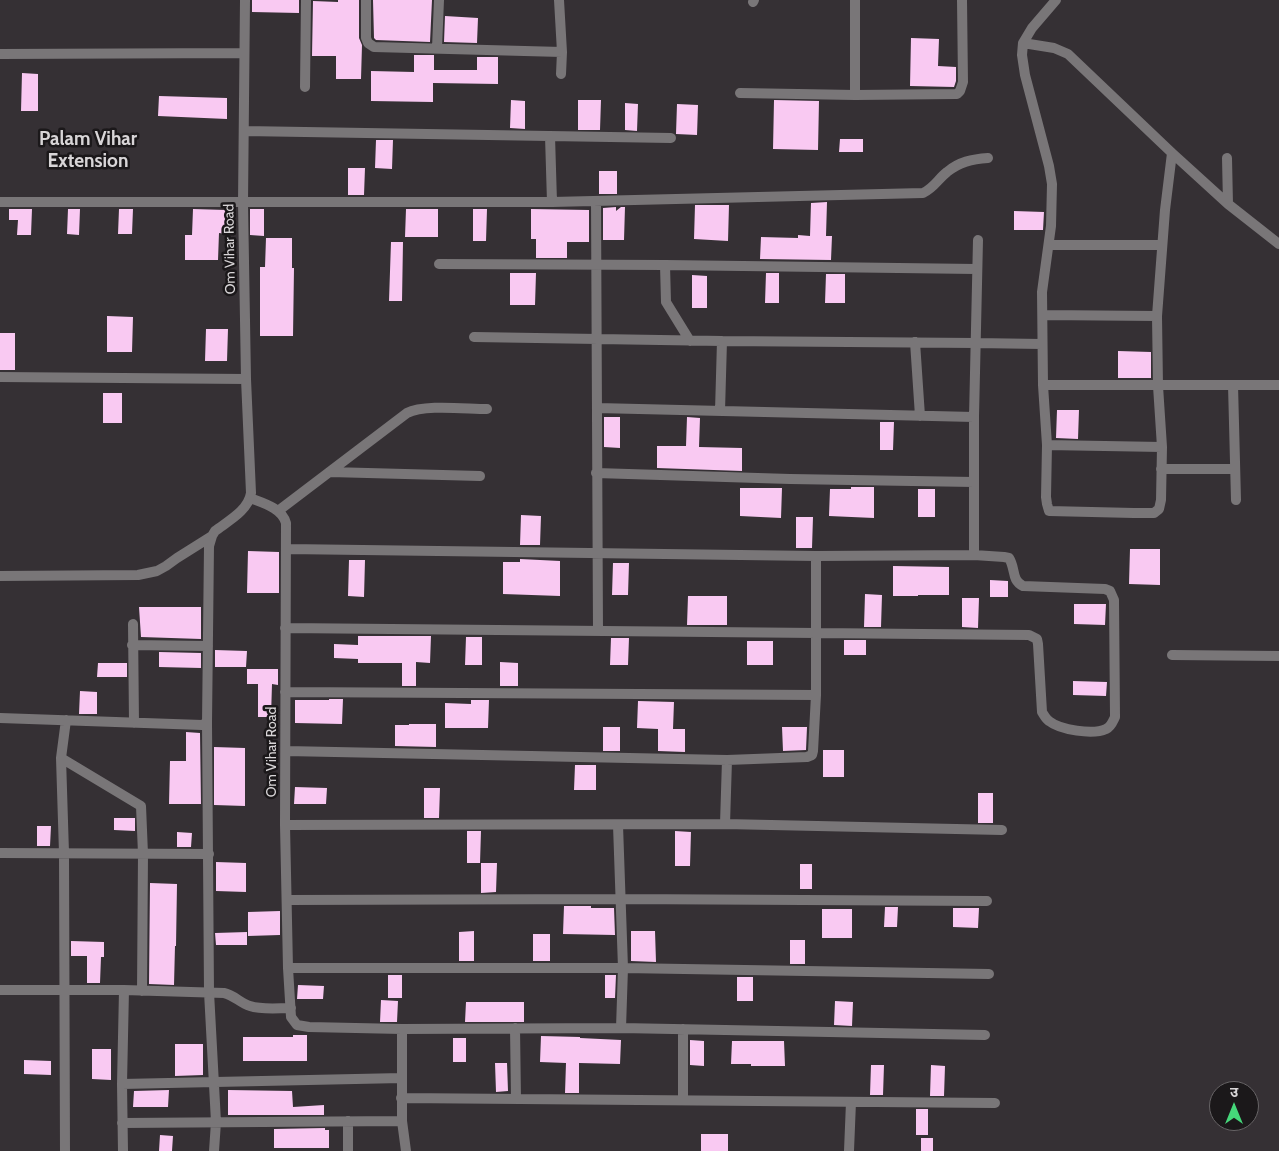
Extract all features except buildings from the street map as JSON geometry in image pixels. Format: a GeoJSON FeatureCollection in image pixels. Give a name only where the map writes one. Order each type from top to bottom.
{"type":"FeatureCollection","features":[{"type":"Feature","properties":{"kind":"street","name":"Om Vihar Road"},"geometry":{"type":"LineString","coordinates":[[245,0],[243,203],[250,498]]}},
{"type":"Feature","properties":{"kind":"street"},"geometry":{"type":"LineString","coordinates":[[305,87],[306,0]]}},
{"type":"Feature","properties":{"kind":"street"},"geometry":{"type":"LineString","coordinates":[[366,0],[366,38],[368,43],[374,47],[562,52]]}},
{"type":"Feature","properties":{"kind":"street"},"geometry":{"type":"LineString","coordinates":[[437,48],[439,0]]}},
{"type":"Feature","properties":{"kind":"street"},"geometry":{"type":"LineString","coordinates":[[559,0],[562,52],[561,74]]}},
{"type":"Feature","properties":{"kind":"street"},"geometry":{"type":"LineString","coordinates":[[855,0],[855,95]]}},
{"type":"Feature","properties":{"kind":"street"},"geometry":{"type":"LineString","coordinates":[[740,93],[957,94],[963,82],[962,0]]}},
{"type":"Feature","properties":{"kind":"street"},"geometry":{"type":"LineString","coordinates":[[1056,0],[1032,28],[1023,43],[1022,55],[1025,75],[1052,184],[1051,226],[1042,292],[1042,344],[1047,445],[1046,497],[1050,510],[1134,513],[1154,512],[1159,509],[1161,500],[1162,447],[1158,386],[1157,316],[1165,210],[1172,153]]}},
{"type":"Feature","properties":{"kind":"street"},"geometry":{"type":"LineString","coordinates":[[1023,43],[1054,48],[1068,54],[1228,204],[1279,244]]}},
{"type":"Feature","properties":{"kind":"street"},"geometry":{"type":"LineString","coordinates":[[0,54],[244,53]]}},
{"type":"Feature","properties":{"kind":"street"},"geometry":{"type":"LineString","coordinates":[[244,132],[671,138]]}},
{"type":"Feature","properties":{"kind":"street"},"geometry":{"type":"LineString","coordinates":[[550,136],[552,202]]}},
{"type":"Feature","properties":{"kind":"street"},"geometry":{"type":"LineString","coordinates":[[0,202],[552,202],[923,193],[930,190],[947,172],[967,160],[988,158]]}},
{"type":"Feature","properties":{"kind":"street"},"geometry":{"type":"LineString","coordinates":[[1227,158],[1228,204]]}},
{"type":"Feature","properties":{"kind":"street"},"geometry":{"type":"LineString","coordinates":[[596,201],[598,631]]}},
{"type":"Feature","properties":{"kind":"street"},"geometry":{"type":"LineString","coordinates":[[974,555],[974,417],[978,240]]}},
{"type":"Feature","properties":{"kind":"street"},"geometry":{"type":"LineString","coordinates":[[1049,245],[1162,245]]}},
{"type":"Feature","properties":{"kind":"street"},"geometry":{"type":"LineString","coordinates":[[439,264],[976,269]]}},
{"type":"Feature","properties":{"kind":"street"},"geometry":{"type":"LineString","coordinates":[[665,265],[666,302],[690,341]]}},
{"type":"Feature","properties":{"kind":"street"},"geometry":{"type":"LineString","coordinates":[[1043,315],[1157,316]]}},
{"type":"Feature","properties":{"kind":"street"},"geometry":{"type":"LineString","coordinates":[[474,337],[722,342],[1042,344]]}},
{"type":"Feature","properties":{"kind":"street"},"geometry":{"type":"LineString","coordinates":[[720,411],[722,342]]}},
{"type":"Feature","properties":{"kind":"street"},"geometry":{"type":"LineString","coordinates":[[915,342],[920,416]]}},
{"type":"Feature","properties":{"kind":"street"},"geometry":{"type":"LineString","coordinates":[[0,377],[246,379]]}},
{"type":"Feature","properties":{"kind":"street"},"geometry":{"type":"LineString","coordinates":[[1044,385],[1279,385]]}},
{"type":"Feature","properties":{"kind":"street"},"geometry":{"type":"LineString","coordinates":[[1233,385],[1236,500]]}},
{"type":"Feature","properties":{"kind":"street"},"geometry":{"type":"LineString","coordinates":[[0,576],[138,575],[157,571],[212,536],[246,506],[250,498],[278,511],[407,413],[428,408],[487,409]]}},
{"type":"Feature","properties":{"kind":"street"},"geometry":{"type":"LineString","coordinates":[[596,408],[974,417]]}},
{"type":"Feature","properties":{"kind":"street"},"geometry":{"type":"LineString","coordinates":[[1047,445],[1162,447]]}},
{"type":"Feature","properties":{"kind":"street"},"geometry":{"type":"LineString","coordinates":[[1161,469],[1235,469]]}},
{"type":"Feature","properties":{"kind":"street"},"geometry":{"type":"LineString","coordinates":[[330,472],[480,476]]}},
{"type":"Feature","properties":{"kind":"street"},"geometry":{"type":"LineString","coordinates":[[596,473],[974,482]]}},
{"type":"Feature","properties":{"kind":"street","name":"Om Vihar Road"},"geometry":{"type":"LineString","coordinates":[[278,511],[285,518],[287,549],[285,825],[291,1017],[297,1025],[309,1027],[402,1028]]}},
{"type":"Feature","properties":{"kind":"street"},"geometry":{"type":"LineString","coordinates":[[212,536],[209,546],[208,723],[209,992],[216,1122],[214,1151]]}},
{"type":"Feature","properties":{"kind":"street"},"geometry":{"type":"LineString","coordinates":[[285,628],[1029,635],[1037,639],[1042,712],[1047,720],[1068,730],[1093,731],[1106,730],[1111,726],[1115,717],[1114,600],[1110,591],[1105,589],[1023,586],[1015,580],[1013,564],[1009,558],[1004,556],[816,556],[287,549]]}},
{"type":"Feature","properties":{"kind":"street"},"geometry":{"type":"LineString","coordinates":[[286,751],[727,760],[807,757],[812,755],[816,695],[816,556]]}},
{"type":"Feature","properties":{"kind":"street"},"geometry":{"type":"LineString","coordinates":[[133,624],[134,723]]}},
{"type":"Feature","properties":{"kind":"street"},"geometry":{"type":"LineString","coordinates":[[132,645],[208,646]]}},
{"type":"Feature","properties":{"kind":"street"},"geometry":{"type":"LineString","coordinates":[[1172,655],[1279,656]]}},
{"type":"Feature","properties":{"kind":"street"},"geometry":{"type":"LineString","coordinates":[[285,692],[816,695]]}},
{"type":"Feature","properties":{"kind":"street"},"geometry":{"type":"LineString","coordinates":[[0,718],[202,725],[208,723]]}},
{"type":"Feature","properties":{"kind":"street"},"geometry":{"type":"LineString","coordinates":[[65,1151],[62,758],[66,720]]}},
{"type":"Feature","properties":{"kind":"street"},"geometry":{"type":"LineString","coordinates":[[62,758],[140,806],[143,854],[142,991]]}},
{"type":"Feature","properties":{"kind":"street"},"geometry":{"type":"LineString","coordinates":[[725,824],[727,760]]}},
{"type":"Feature","properties":{"kind":"street"},"geometry":{"type":"LineString","coordinates":[[285,825],[725,824],[1002,830]]}},
{"type":"Feature","properties":{"kind":"street"},"geometry":{"type":"LineString","coordinates":[[618,825],[623,968],[621,1028]]}},
{"type":"Feature","properties":{"kind":"street"},"geometry":{"type":"LineString","coordinates":[[0,853],[209,854]]}},
{"type":"Feature","properties":{"kind":"street"},"geometry":{"type":"LineString","coordinates":[[287,900],[987,901]]}},
{"type":"Feature","properties":{"kind":"street"},"geometry":{"type":"LineString","coordinates":[[288,968],[623,968],[988,974]]}},
{"type":"Feature","properties":{"kind":"street"},"geometry":{"type":"LineString","coordinates":[[0,990],[209,992],[231,994],[249,1006],[257,1008],[290,1008]]}},
{"type":"Feature","properties":{"kind":"street"},"geometry":{"type":"LineString","coordinates":[[123,1151],[124,990]]}},
{"type":"Feature","properties":{"kind":"street"},"geometry":{"type":"LineString","coordinates":[[406,1151],[401,1098],[402,1028],[621,1028],[985,1035]]}},
{"type":"Feature","properties":{"kind":"street"},"geometry":{"type":"LineString","coordinates":[[515,1028],[516,1099]]}},
{"type":"Feature","properties":{"kind":"street"},"geometry":{"type":"LineString","coordinates":[[683,1029],[683,1100]]}},
{"type":"Feature","properties":{"kind":"street"},"geometry":{"type":"LineString","coordinates":[[122,1084],[402,1078]]}},
{"type":"Feature","properties":{"kind":"street"},"geometry":{"type":"LineString","coordinates":[[401,1098],[994,1103]]}},
{"type":"Feature","properties":{"kind":"street"},"geometry":{"type":"LineString","coordinates":[[849,1151],[851,1102]]}},
{"type":"Feature","properties":{"kind":"street"},"geometry":{"type":"LineString","coordinates":[[348,1121],[348,1151]]}},
{"type":"Feature","properties":{"kind":"street"},"geometry":{"type":"LineString","coordinates":[[122,1122],[402,1121]]}},
{"type":"Feature","properties":{"kind":"district","name":"Palam Vihar Extension"},"geometry":{"type":"Point","coordinates":[88,150]}}]}
